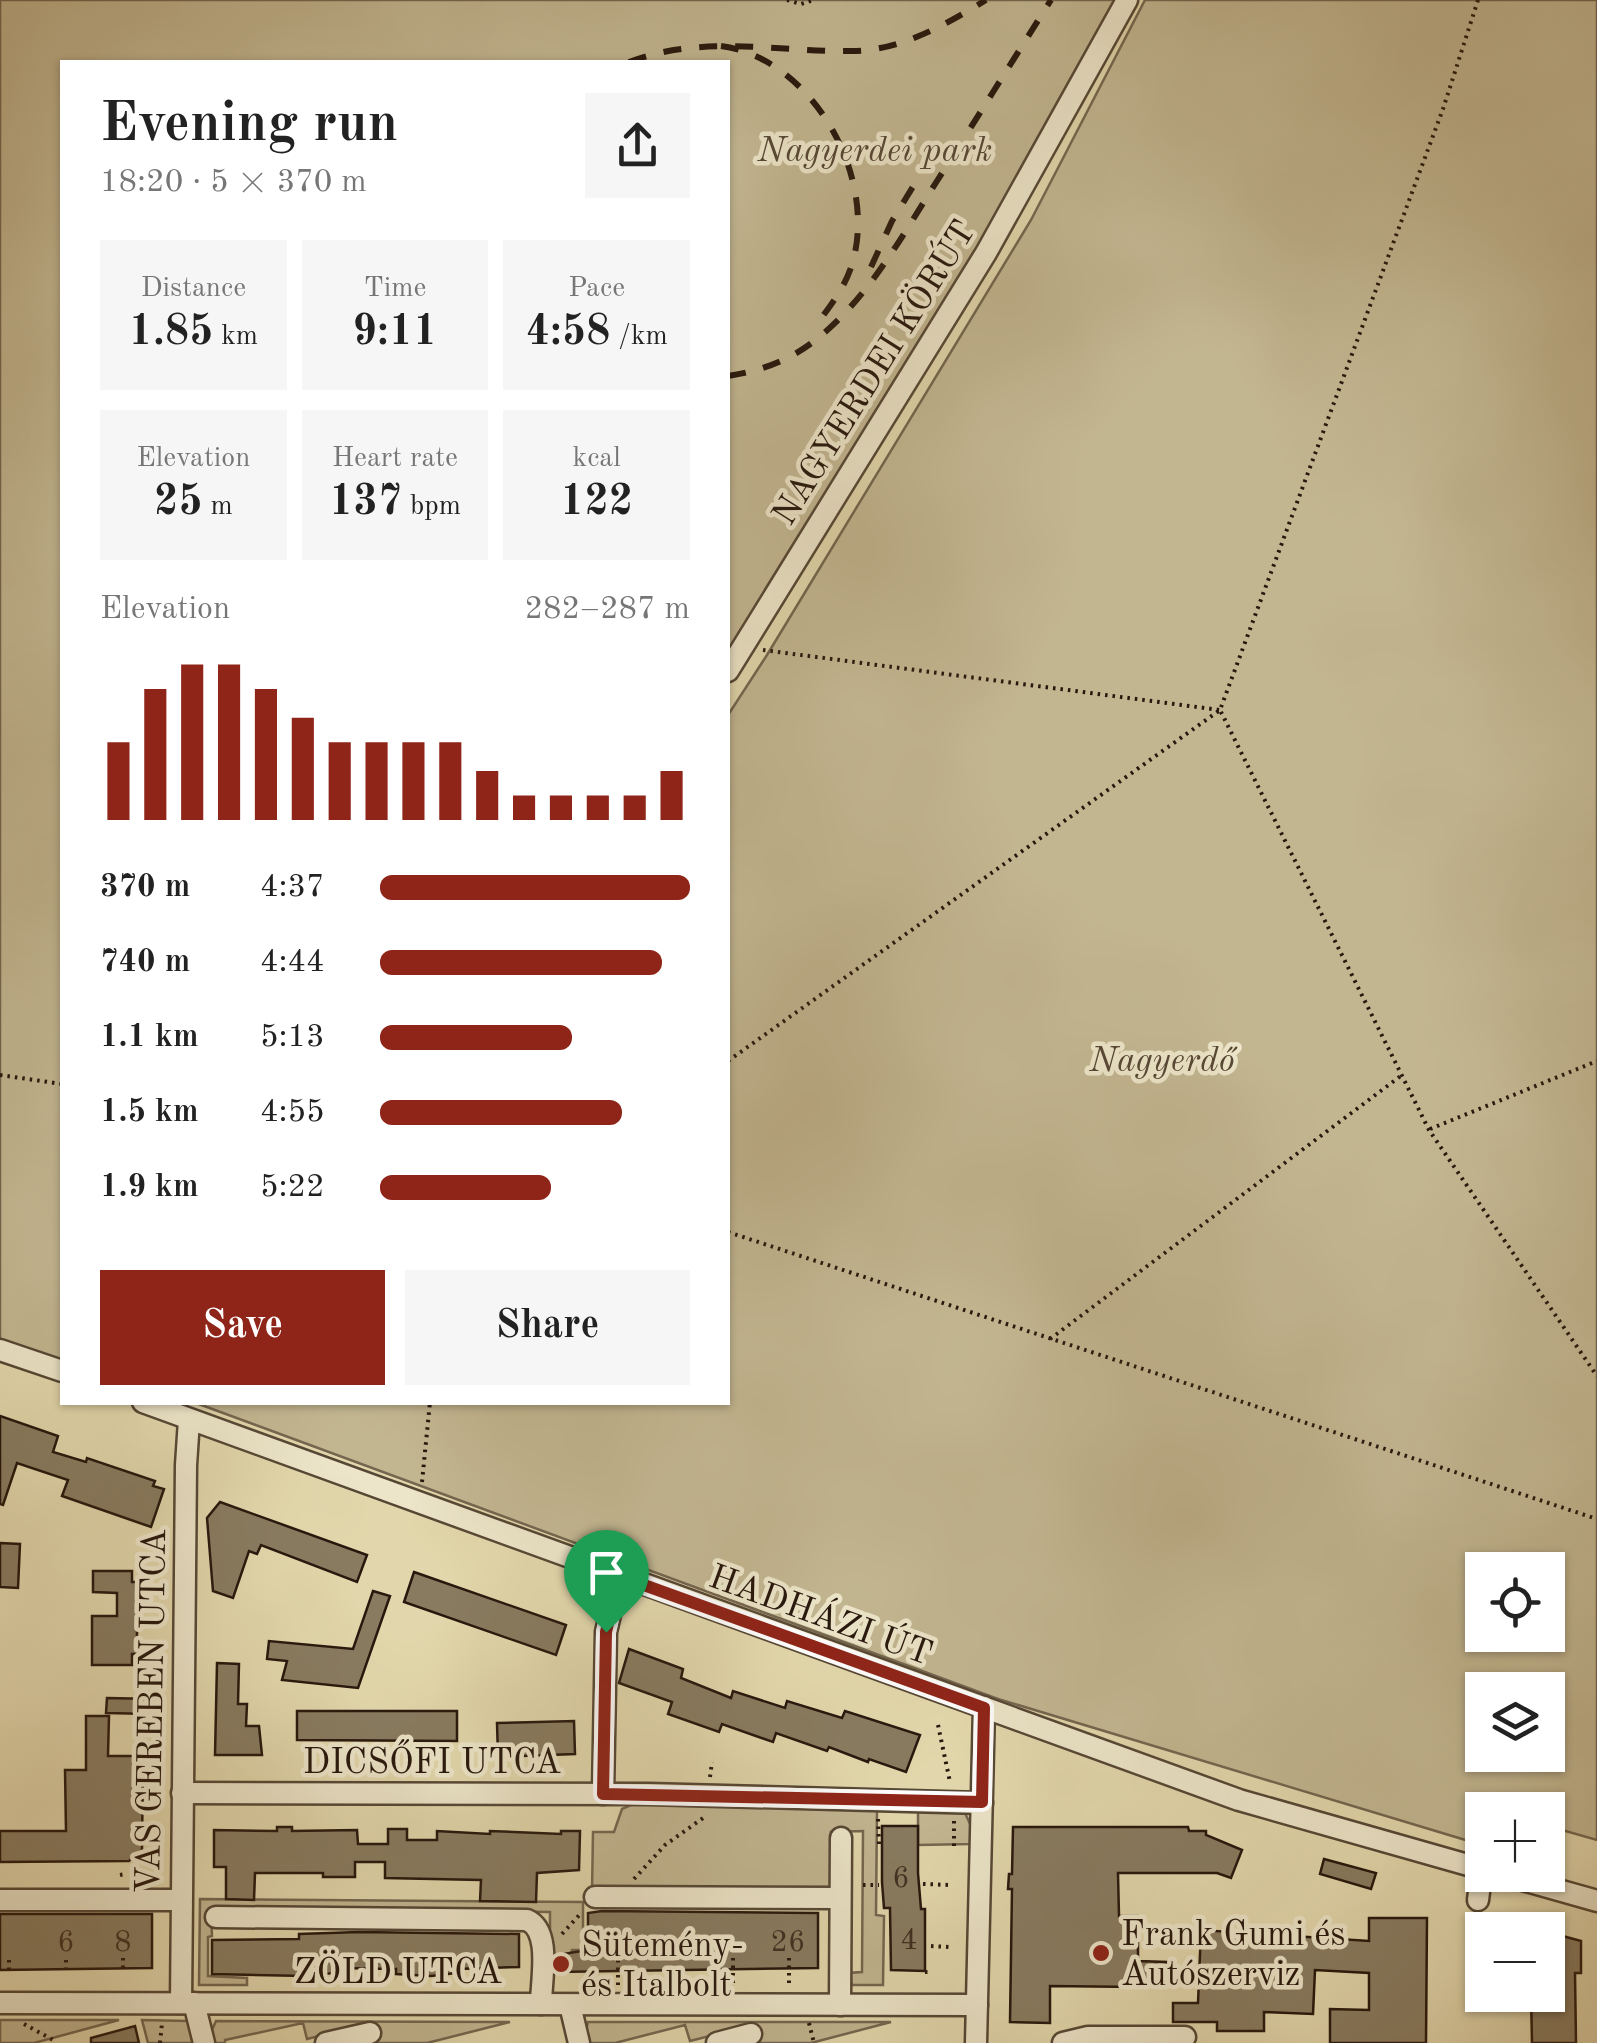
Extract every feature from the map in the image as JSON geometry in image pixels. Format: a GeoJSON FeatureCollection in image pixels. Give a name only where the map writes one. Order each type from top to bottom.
{"type":"FeatureCollection","features":[{"type":"Feature","properties":{"kind":"street","name":"NAGYERDEI KÖRÚT"},"geometry":{"type":"LineString","coordinates":[[730,668],[986,253],[1128,0]]}},
{"type":"Feature","properties":{"kind":"street"},"geometry":{"type":"LineString","coordinates":[[0,1350],[60,1369]]}},
{"type":"Feature","properties":{"kind":"street","name":"HADHÁZI ÚT"},"geometry":{"type":"LineString","coordinates":[[151,1405],[1240,1800],[1465,1863]]}},
{"type":"Feature","properties":{"kind":"street","name":"VAS GEREBEN UTCA"},"geometry":{"type":"LineString","coordinates":[[189,1420],[180,1900],[188,2003],[204,2043]]}},
{"type":"Feature","properties":{"kind":"street"},"geometry":{"type":"LineString","coordinates":[[603,1794],[606,1632],[619,1576]]}},
{"type":"Feature","properties":{"kind":"street"},"geometry":{"type":"LineString","coordinates":[[976,2043],[984,1708]]}},
{"type":"Feature","properties":{"kind":"street","name":"DICSŐFI UTCA"},"geometry":{"type":"LineString","coordinates":[[182,1793],[603,1794],[982,1802]]}},
{"type":"Feature","properties":{"kind":"street"},"geometry":{"type":"LineString","coordinates":[[840,2005],[841,1838]]}},
{"type":"Feature","properties":{"kind":"street"},"geometry":{"type":"LineString","coordinates":[[1478,1900],[1479,1892]]}},
{"type":"Feature","properties":{"kind":"street"},"geometry":{"type":"LineString","coordinates":[[1565,1892],[1597,1901]]}},
{"type":"Feature","properties":{"kind":"street"},"geometry":{"type":"LineString","coordinates":[[596,1897],[840,1898]]}},
{"type":"Feature","properties":{"kind":"street"},"geometry":{"type":"LineString","coordinates":[[0,1900],[180,1900]]}},
{"type":"Feature","properties":{"kind":"street"},"geometry":{"type":"LineString","coordinates":[[216,1918],[530,1921],[541,1936],[541,2004]]}},
{"type":"Feature","properties":{"kind":"street","name":"ZÖLD UTCA"},"geometry":{"type":"LineString","coordinates":[[5,2010],[188,2003],[977,2004]]}},
{"type":"Feature","properties":{"kind":"street"},"geometry":{"type":"LineString","coordinates":[[570,2005],[580,2043]]}},
{"type":"Feature","properties":{"kind":"street"},"geometry":{"type":"LineString","coordinates":[[326,2043],[370,2033]]}},
{"type":"Feature","properties":{"kind":"street"},"geometry":{"type":"LineString","coordinates":[[717,2043],[751,2034]]}},
{"type":"Feature","properties":{"kind":"street"},"geometry":{"type":"LineString","coordinates":[[1063,2043],[1088,2037],[1185,2034]]}},
{"type":"Feature","properties":{"kind":"path"},"geometry":{"type":"LineString","coordinates":[[787,0],[801,4],[814,0]]}},
{"type":"Feature","properties":{"kind":"path"},"geometry":{"type":"LineString","coordinates":[[730,1060],[1220,710],[1443,109],[1478,0]]}},
{"type":"Feature","properties":{"kind":"path"},"geometry":{"type":"LineString","coordinates":[[742,647],[1220,710]]}},
{"type":"Feature","properties":{"kind":"path"},"geometry":{"type":"LineString","coordinates":[[1220,710],[1429,1130],[1597,1376]]}},
{"type":"Feature","properties":{"kind":"path"},"geometry":{"type":"LineString","coordinates":[[1429,1130],[1597,1061]]}},
{"type":"Feature","properties":{"kind":"path"},"geometry":{"type":"LineString","coordinates":[[0,1075],[60,1084]]}},
{"type":"Feature","properties":{"kind":"path"},"geometry":{"type":"LineString","coordinates":[[1050,1338],[1402,1075]]}},
{"type":"Feature","properties":{"kind":"path"},"geometry":{"type":"LineString","coordinates":[[730,1233],[1597,1519]]}},
{"type":"Feature","properties":{"kind":"path"},"geometry":{"type":"LineString","coordinates":[[420,1502],[430,1405]]}},
{"type":"Feature","properties":{"kind":"path"},"geometry":{"type":"LineString","coordinates":[[628,1897],[628,1885],[665,1844],[706,1816],[712,1762]]}},
{"type":"Feature","properties":{"kind":"path"},"geometry":{"type":"LineString","coordinates":[[863,1884],[879,1885]]}},
{"type":"Feature","properties":{"kind":"path"},"geometry":{"type":"LineString","coordinates":[[923,1884],[950,1885]]}},
{"type":"Feature","properties":{"kind":"path"},"geometry":{"type":"LineString","coordinates":[[931,1946],[950,1946]]}},
{"type":"Feature","properties":{"kind":"path"},"geometry":{"type":"LineString","coordinates":[[9,1958],[9,1970]]}},
{"type":"Feature","properties":{"kind":"path"},"geometry":{"type":"LineString","coordinates":[[66,1958],[66,1970]]}},
{"type":"Feature","properties":{"kind":"path"},"geometry":{"type":"LineString","coordinates":[[123,1958],[123,1970]]}},
{"type":"Feature","properties":{"kind":"path"},"geometry":{"type":"LineString","coordinates":[[618,1958],[618,1986]]}},
{"type":"Feature","properties":{"kind":"path"},"geometry":{"type":"LineString","coordinates":[[676,1958],[676,1985]]}},
{"type":"Feature","properties":{"kind":"path"},"geometry":{"type":"LineString","coordinates":[[733,1958],[733,1985]]}},
{"type":"Feature","properties":{"kind":"path"},"geometry":{"type":"LineString","coordinates":[[789,1958],[789,1985]]}},
{"type":"Feature","properties":{"kind":"path"},"geometry":{"type":"LineString","coordinates":[[5,2010],[55,2041]]}},
{"type":"Feature","properties":{"kind":"path"},"geometry":{"type":"LineString","coordinates":[[808,2018],[814,2043]]}},
{"type":"Feature","properties":{"kind":"green space","name":"Nagyerdei park"},"geometry":{"type":"Polygon","coordinates":[[[0,0],[1127,0],[730,668],[730,60],[60,60],[60,1368],[0,1350],[0,0]]]}},
{"type":"Feature","properties":{"kind":"green space","name":"Nagyerdő"},"geometry":{"type":"Polygon","coordinates":[[[1145,0],[1597,0],[1597,1840],[1565,1831],[1565,1792],[1465,1792],[1465,1840],[998,1699],[201,1405],[730,1405],[730,712],[1031,220],[1145,0]]]}},
{"type":"Feature","properties":{"kind":"green space"},"geometry":{"type":"Polygon","coordinates":[[[635,1803],[877,1809],[876,1915],[884,1916],[883,1985],[852,1985],[848,1973],[862,1972],[863,1831],[831,1832],[828,1890],[592,1892],[593,1832],[614,1832],[622,1809],[635,1803]]]}},
{"type":"Feature","properties":{"kind":"green space"},"geometry":{"type":"Polygon","coordinates":[[[918,1809],[965,1813],[971,1826],[971,1844],[918,1845],[918,1809]]]}},
{"type":"Feature","properties":{"kind":"green space"},"geometry":{"type":"Polygon","coordinates":[[[200,1899],[583,1902],[583,1950],[572,1950],[571,1955],[550,1954],[550,1912],[255,1908],[211,1914],[212,1936],[208,1937],[208,1976],[247,1978],[247,1985],[199,1985],[200,1899]]]}},
{"type":"Feature","properties":{"kind":"green space"},"geometry":{"type":"Polygon","coordinates":[[[0,2020],[119,2020],[34,2043],[0,2043],[0,2020]]]}},
{"type":"Feature","properties":{"kind":"green space"},"geometry":{"type":"Polygon","coordinates":[[[142,2020],[188,2021],[193,2025],[194,2043],[148,2043],[142,2020]]]}},
{"type":"Feature","properties":{"kind":"green space"},"geometry":{"type":"Polygon","coordinates":[[[216,2021],[510,2022],[427,2043],[370,2043],[377,2040],[372,2023],[307,2039],[303,2023],[213,2043],[211,2032],[216,2021]]]}},
{"type":"Feature","properties":{"kind":"green space"},"geometry":{"type":"Polygon","coordinates":[[[588,2022],[891,2022],[811,2043],[754,2043],[753,2025],[690,2041],[685,2025],[615,2043],[588,2043],[588,2022]]]}},
{"type":"Feature","properties":{"kind":"building"},"geometry":{"type":"Polygon","coordinates":[[[0,1416],[58,1436],[53,1452],[86,1462],[87,1458],[155,1481],[153,1486],[164,1489],[151,1527],[62,1496],[68,1480],[17,1463],[3,1505],[0,1504],[0,1416]]]}},
{"type":"Feature","properties":{"kind":"building"},"geometry":{"type":"Polygon","coordinates":[[[220,1502],[367,1555],[357,1582],[261,1545],[257,1554],[249,1551],[233,1598],[213,1591],[207,1518],[220,1502]]]}},
{"type":"Feature","properties":{"kind":"building"},"geometry":{"type":"Polygon","coordinates":[[[0,1543],[20,1544],[18,1588],[0,1587],[0,1543]]]}},
{"type":"Feature","properties":{"kind":"building"},"geometry":{"type":"Polygon","coordinates":[[[93,1571],[132,1571],[132,1582],[137,1582],[137,1654],[132,1654],[132,1665],[92,1665],[92,1616],[117,1616],[117,1593],[93,1592],[93,1571]]]}},
{"type":"Feature","properties":{"kind":"building"},"geometry":{"type":"Polygon","coordinates":[[[414,1572],[566,1625],[556,1655],[404,1602],[414,1572]]]}},
{"type":"Feature","properties":{"kind":"building"},"geometry":{"type":"Polygon","coordinates":[[[373,1591],[390,1596],[358,1688],[282,1680],[287,1661],[267,1659],[269,1641],[353,1649],[373,1591]]]}},
{"type":"Feature","properties":{"kind":"building"},"geometry":{"type":"Polygon","coordinates":[[[629,1649],[683,1669],[681,1678],[731,1698],[733,1691],[785,1708],[787,1701],[842,1718],[845,1711],[920,1735],[906,1772],[776,1733],[773,1742],[722,1724],[719,1732],[668,1714],[672,1702],[619,1683],[629,1649]]]}},
{"type":"Feature","properties":{"kind":"building"},"geometry":{"type":"Polygon","coordinates":[[[217,1663],[239,1664],[238,1704],[247,1704],[246,1726],[259,1726],[262,1755],[215,1755],[217,1663]]]}},
{"type":"Feature","properties":{"kind":"building"},"geometry":{"type":"Polygon","coordinates":[[[107,1698],[153,1699],[152,1714],[106,1713],[107,1698]]]}},
{"type":"Feature","properties":{"kind":"building"},"geometry":{"type":"Polygon","coordinates":[[[297,1711],[457,1711],[457,1741],[297,1740],[297,1711]]]}},
{"type":"Feature","properties":{"kind":"building"},"geometry":{"type":"Polygon","coordinates":[[[86,1716],[109,1716],[108,1756],[143,1756],[142,1850],[129,1861],[0,1862],[0,1831],[66,1831],[65,1770],[86,1770],[86,1716]]]}},
{"type":"Feature","properties":{"kind":"building"},"geometry":{"type":"Polygon","coordinates":[[[574,1721],[575,1754],[498,1757],[497,1723],[574,1721]]]}},
{"type":"Feature","properties":{"kind":"building"},"geometry":{"type":"Polygon","coordinates":[[[882,1826],[918,1826],[925,1971],[891,1970],[890,1908],[884,1908],[882,1882],[882,1826]]]}},
{"type":"Feature","properties":{"kind":"building"},"geometry":{"type":"Polygon","coordinates":[[[277,1827],[292,1827],[292,1831],[357,1830],[358,1844],[388,1844],[388,1829],[407,1829],[407,1840],[437,1840],[437,1831],[580,1831],[579,1870],[537,1873],[536,1902],[480,1901],[481,1880],[385,1878],[385,1862],[355,1862],[355,1877],[255,1873],[254,1900],[226,1899],[226,1867],[214,1867],[214,1830],[277,1831],[277,1827]]]}},
{"type":"Feature","properties":{"kind":"building"},"geometry":{"type":"Polygon","coordinates":[[[1013,1827],[1188,1827],[1189,1831],[1206,1831],[1206,1835],[1242,1850],[1231,1878],[1217,1873],[1118,1873],[1119,1916],[1138,1916],[1138,1961],[1167,1962],[1167,1982],[1138,1982],[1137,1987],[1050,1986],[1050,2023],[1010,2022],[1012,1889],[1008,1889],[1013,1827]]]}},
{"type":"Feature","properties":{"kind":"building"},"geometry":{"type":"Polygon","coordinates":[[[1324,1859],[1376,1873],[1371,1889],[1320,1874],[1324,1859]]]}},
{"type":"Feature","properties":{"kind":"building"},"geometry":{"type":"Polygon","coordinates":[[[588,1913],[818,1913],[818,1968],[557,1972],[557,1955],[588,1950],[588,1913]]]}},
{"type":"Feature","properties":{"kind":"building"},"geometry":{"type":"Polygon","coordinates":[[[0,1914],[152,1914],[152,1968],[0,1970],[0,1914]]]}},
{"type":"Feature","properties":{"kind":"building"},"geometry":{"type":"Polygon","coordinates":[[[1369,1918],[1427,1918],[1426,2043],[1330,2043],[1330,2009],[1369,2010],[1369,1973],[1315,1970],[1313,2014],[1264,2012],[1264,2031],[1217,2031],[1217,2022],[1173,2022],[1173,2003],[1198,2003],[1201,1930],[1369,1941],[1369,1918]]]}},
{"type":"Feature","properties":{"kind":"building"},"geometry":{"type":"Polygon","coordinates":[[[299,1934],[519,1934],[519,1967],[457,1969],[457,1973],[431,1976],[396,1974],[396,1969],[334,1968],[334,1973],[307,1976],[212,1974],[212,1940],[299,1939],[299,1934]]]}},
{"type":"Feature","properties":{"kind":"building"},"geometry":{"type":"Polygon","coordinates":[[[1565,1937],[1581,1941],[1581,1973],[1575,1973],[1576,2043],[1532,2043],[1531,2012],[1565,2012],[1565,1937]]]}},
{"type":"Feature","properties":{"kind":"building"},"geometry":{"type":"Polygon","coordinates":[[[135,2026],[139,2043],[91,2043],[91,2038],[135,2026]]]}},
{"type":"Feature","properties":{"kind":"railway"},"geometry":{"type":"LineString","coordinates":[[636,60],[712,46],[823,51],[887,47],[922,35],[986,0]]}},
{"type":"Feature","properties":{"kind":"railway"},"geometry":{"type":"LineString","coordinates":[[730,376],[764,368],[797,353],[853,304],[897,244],[1051,0]]}},
{"type":"Feature","properties":{"kind":"railway"},"geometry":{"type":"LineString","coordinates":[[721,46],[753,55],[783,72],[809,96],[830,125],[846,158],[855,192],[858,227],[853,261],[842,288],[814,328]]}},
{"type":"Feature","properties":{"kind":"railway"},"geometry":{"type":"LineString","coordinates":[[871,267],[917,180]]}},
{"type":"Feature","properties":{"kind":"place","name":"Frank Gumi és Autószerviz"},"geometry":{"type":"Point","coordinates":[1101,1953]}},
{"type":"Feature","properties":{"kind":"place","name":"Sütemény- és Italbolt"},"geometry":{"type":"Point","coordinates":[561,1964]}},
{"type":"Feature","properties":{"kind":"route"},"geometry":{"type":"LineString","coordinates":[[619,1576],[984,1708],[982,1802],[603,1794],[606,1632],[619,1576]]}}]}
